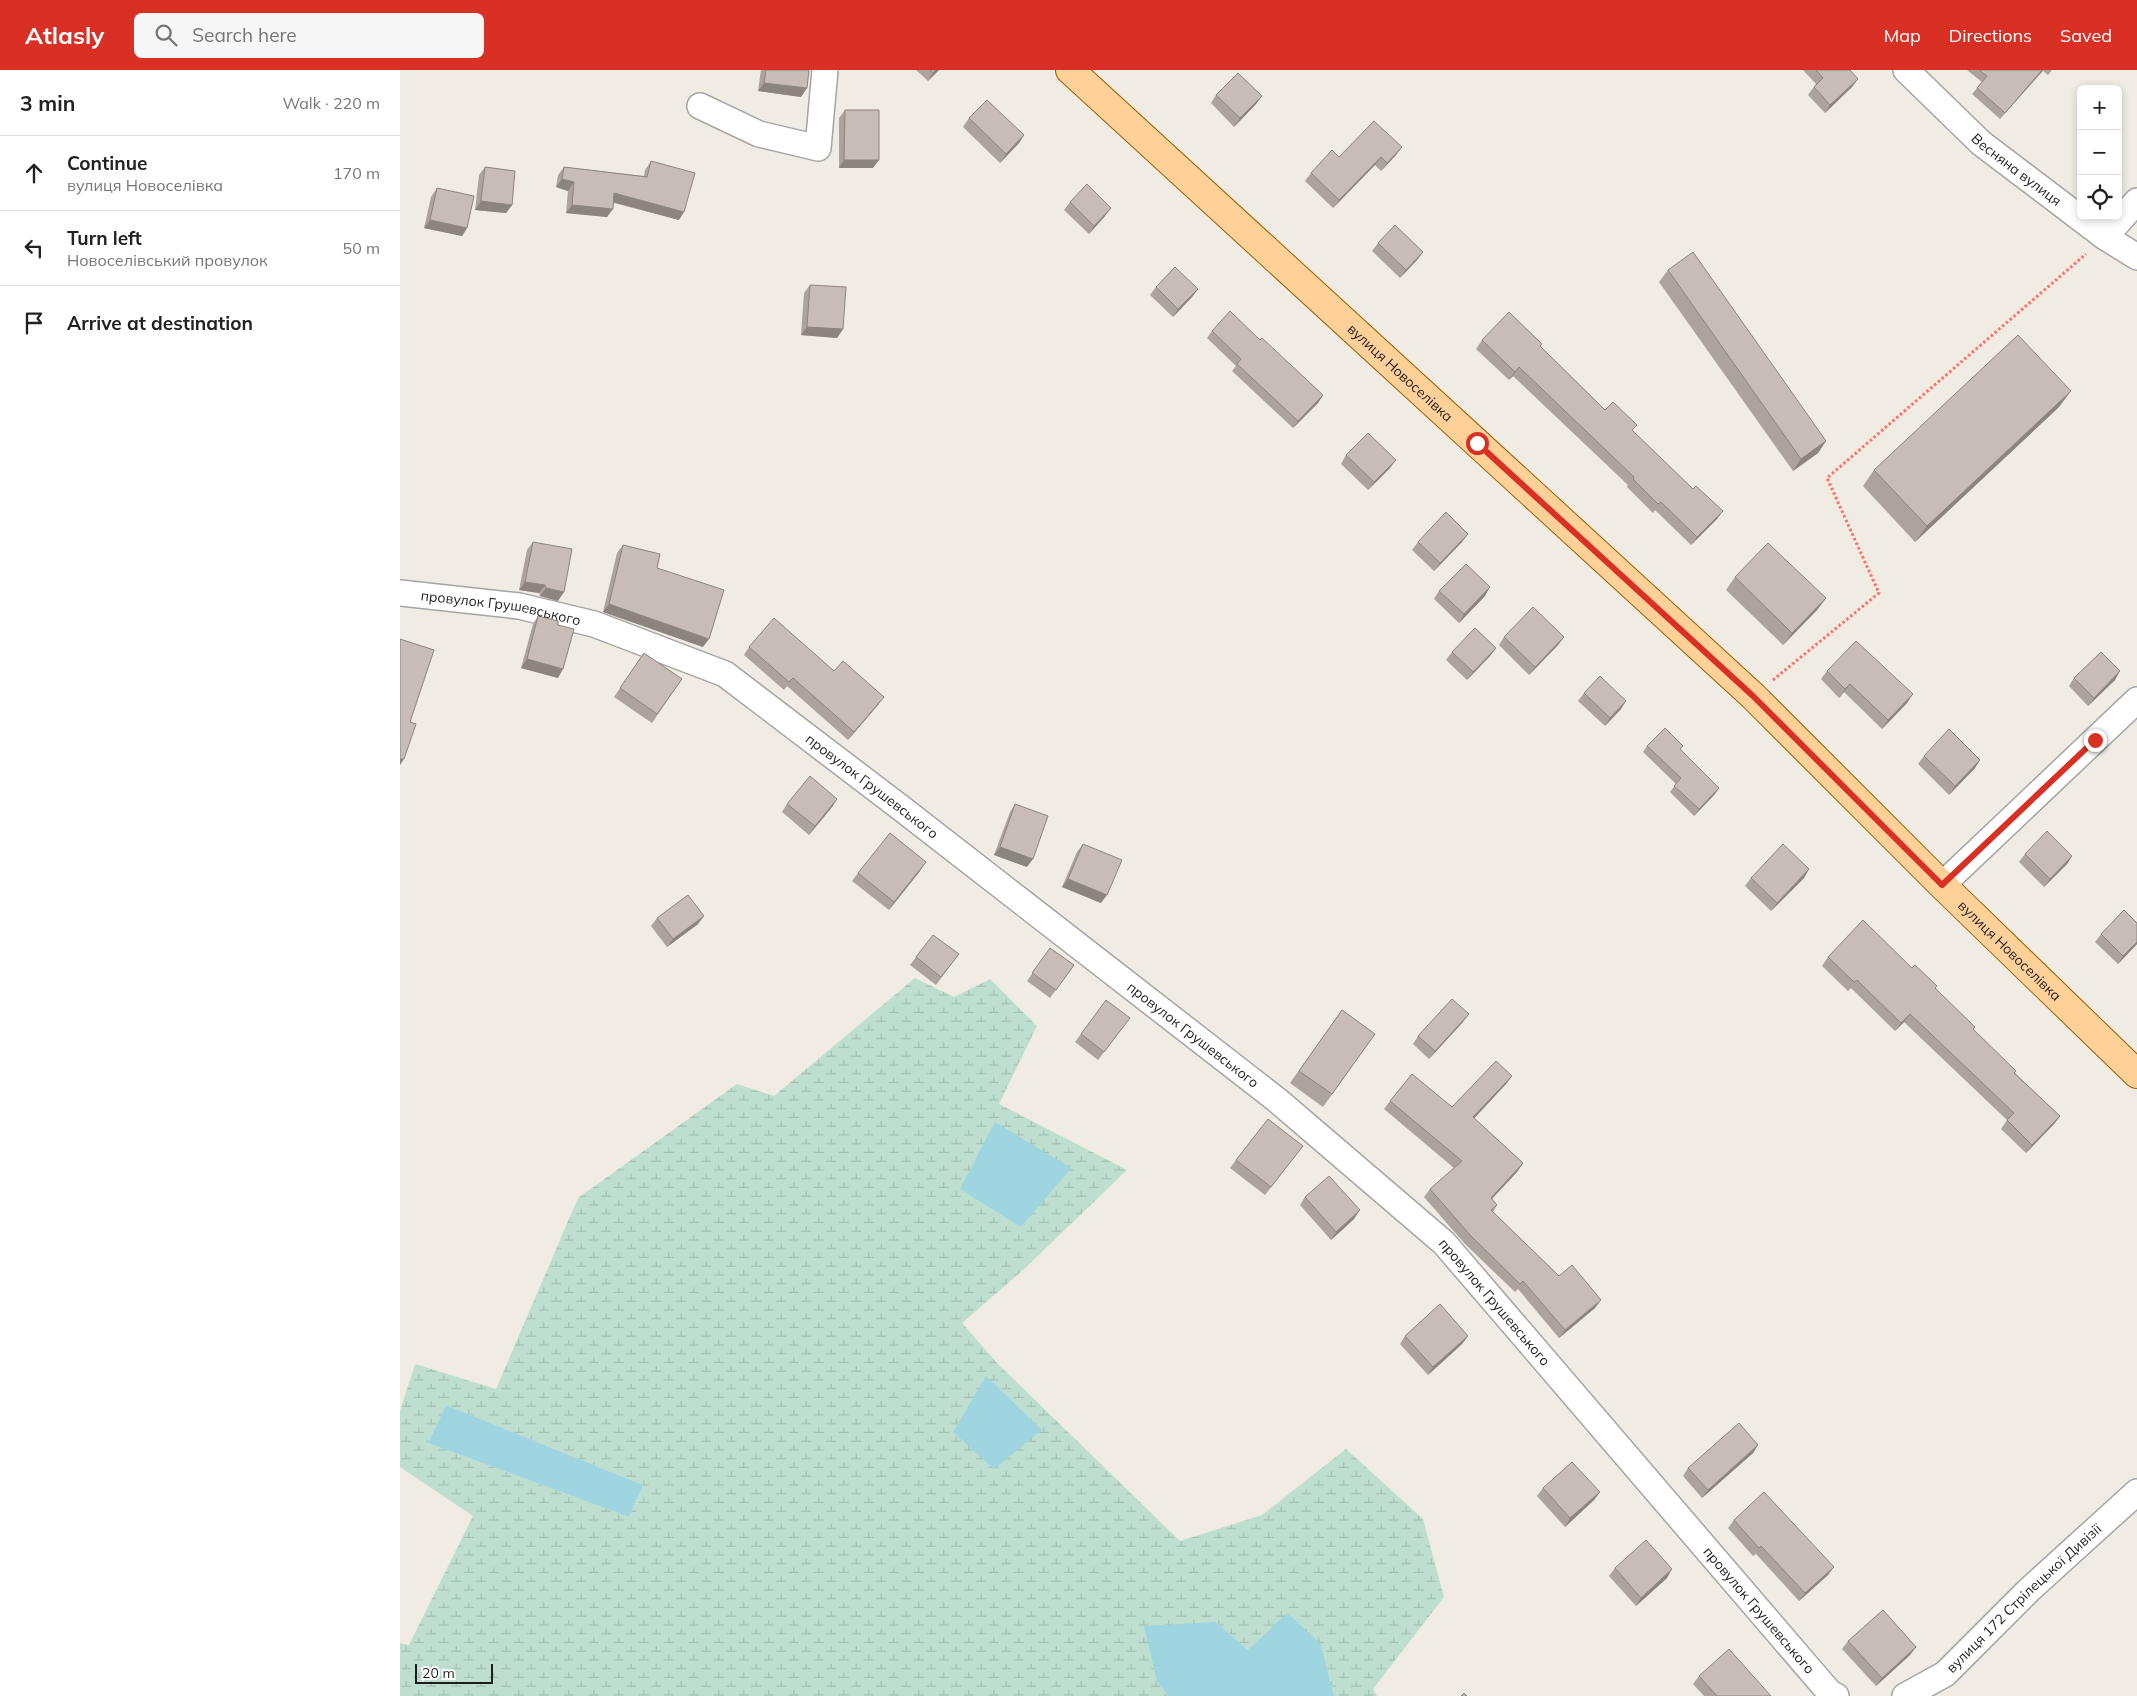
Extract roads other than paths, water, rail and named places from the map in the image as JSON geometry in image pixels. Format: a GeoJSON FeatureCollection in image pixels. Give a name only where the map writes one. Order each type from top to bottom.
{"type":"FeatureCollection","features":[{"type":"Feature","properties":{"kind":"main road","name":"вулиця Новоселівка"},"geometry":{"type":"LineString","coordinates":[[1070,70],[1753,696],[1942,885],[2137,1074]]}},
{"type":"Feature","properties":{"kind":"street"},"geometry":{"type":"LineString","coordinates":[[700,106],[759,134],[818,148],[825,70]]}},
{"type":"Feature","properties":{"kind":"street","name":"Весняна вулиця"},"geometry":{"type":"LineString","coordinates":[[1906,70],[1982,143],[2105,237],[2137,257]]}},
{"type":"Feature","properties":{"kind":"street"},"geometry":{"type":"LineString","coordinates":[[2105,237],[2137,201]]}},
{"type":"Feature","properties":{"kind":"street","name":"провулок Грушевського"},"geometry":{"type":"LineString","coordinates":[[400,592],[519,606],[594,624],[725,674],[902,808],[1277,1100],[1444,1243],[1830,1693],[1836,1696]]}},
{"type":"Feature","properties":{"kind":"street"},"geometry":{"type":"LineString","coordinates":[[1942,885],[2137,700]]}},
{"type":"Feature","properties":{"kind":"street","name":"вулиця 172 Стрілецької Дивізії"},"geometry":{"type":"LineString","coordinates":[[1905,1696],[1945,1674],[2030,1590],[2137,1492]]}},
{"type":"Feature","properties":{"kind":"water"},"geometry":{"type":"Polygon","coordinates":[[[995,1122],[1071,1168],[1021,1227],[960,1189],[995,1122]]]}},
{"type":"Feature","properties":{"kind":"water"},"geometry":{"type":"Polygon","coordinates":[[[986,1376],[1042,1430],[994,1469],[953,1432],[986,1376]]]}},
{"type":"Feature","properties":{"kind":"water"},"geometry":{"type":"Polygon","coordinates":[[[446,1405],[643,1485],[629,1517],[428,1443],[446,1405]]]}},
{"type":"Feature","properties":{"kind":"water"},"geometry":{"type":"Polygon","coordinates":[[[1287,1613],[1321,1644],[1334,1696],[1168,1696],[1157,1681],[1144,1626],[1216,1622],[1248,1650],[1287,1613]]]}}]}
